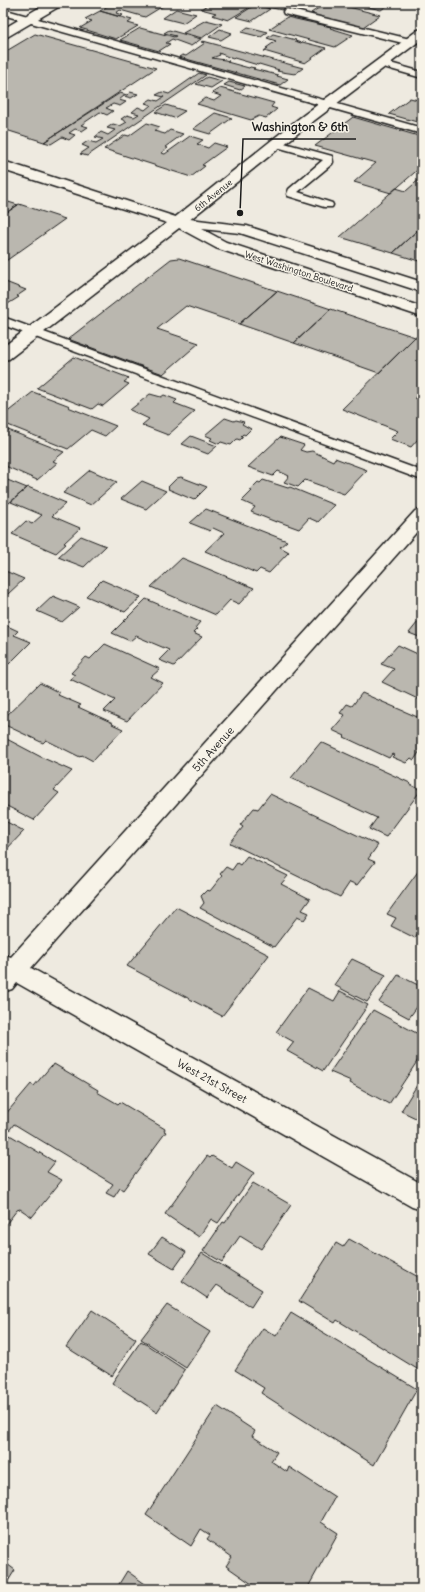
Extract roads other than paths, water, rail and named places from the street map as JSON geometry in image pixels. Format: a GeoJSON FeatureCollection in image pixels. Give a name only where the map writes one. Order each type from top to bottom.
{"type":"FeatureCollection","features":[{"type":"Feature","properties":{"kind":"street"},"geometry":{"type":"LineString","coordinates":[[3,34],[56,3]]}},
{"type":"Feature","properties":{"kind":"street","name":"6th Avenue"},"geometry":{"type":"LineString","coordinates":[[3,355],[422,33]]}},
{"type":"Feature","properties":{"kind":"street","name":"West Washington Boulevard"},"geometry":{"type":"LineString","coordinates":[[3,165],[178,222],[221,245],[422,312]]}},
{"type":"Feature","properties":{"kind":"street","name":"West Washington Boulevard"},"geometry":{"type":"LineString","coordinates":[[178,222],[242,229],[422,287]]}},
{"type":"Feature","properties":{"kind":"street","name":"5th Avenue"},"geometry":{"type":"LineString","coordinates":[[7,972],[422,515]]}},
{"type":"Feature","properties":{"kind":"street","name":"West 21st Street"},"geometry":{"type":"LineString","coordinates":[[7,972],[422,1198]]}},
{"type":"Feature","properties":{"kind":"lane"},"geometry":{"type":"LineString","coordinates":[[3,12],[422,131]]}},
{"type":"Feature","properties":{"kind":"lane"},"geometry":{"type":"LineString","coordinates":[[287,12],[411,42]]}},
{"type":"Feature","properties":{"kind":"lane"},"geometry":{"type":"LineString","coordinates":[[383,64],[422,75]]}},
{"type":"Feature","properties":{"kind":"lane"},"geometry":{"type":"LineString","coordinates":[[277,144],[328,158],[328,162],[293,191],[292,194],[328,205]]}},
{"type":"Feature","properties":{"kind":"lane"},"geometry":{"type":"LineString","coordinates":[[3,321],[422,476]]}},
{"type":"Feature","properties":{"kind":"place","name":"Washington & 6th"},"geometry":{"type":"Point","coordinates":[240,213]}}]}
